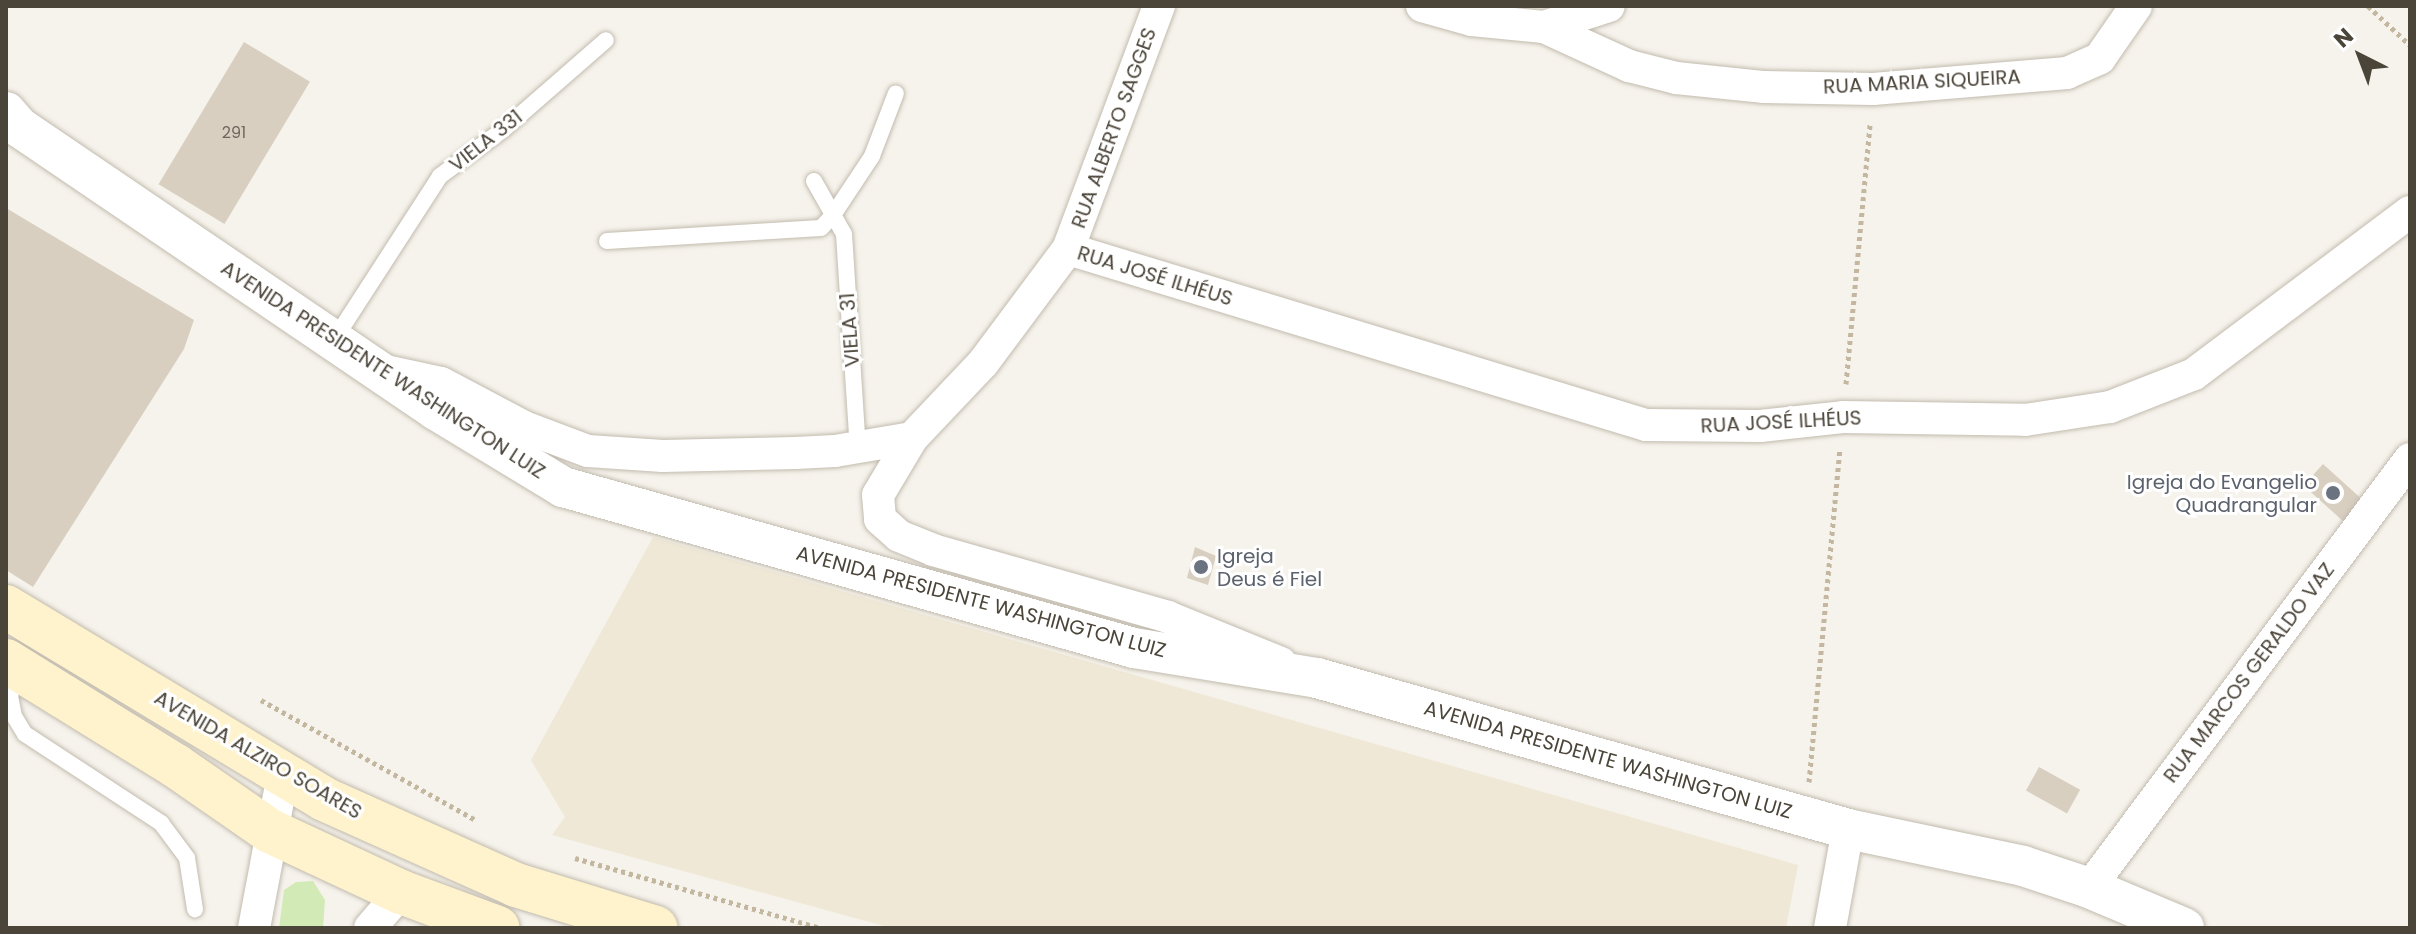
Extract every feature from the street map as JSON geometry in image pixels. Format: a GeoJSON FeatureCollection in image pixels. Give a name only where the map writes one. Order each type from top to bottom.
{"type":"FeatureCollection","features":[{"type":"Feature","properties":{"kind":"main road","name":"AVENIDA ALZIRO SOARES"},"geometry":{"type":"LineString","coordinates":[[6,607],[324,799],[516,885],[656,928]]}},
{"type":"Feature","properties":{"kind":"main road"},"geometry":{"type":"LineString","coordinates":[[12,665],[176,766],[270,831],[401,892],[498,928]]}},
{"type":"Feature","properties":{"kind":"street","name":"RUA ALBERTO SAGGES"},"geometry":{"type":"LineString","coordinates":[[1159,6],[1068,249],[983,363],[912,438],[878,495],[880,519],[899,536],[933,550],[1168,617],[1317,678]]}},
{"type":"Feature","properties":{"kind":"street"},"geometry":{"type":"LineString","coordinates":[[1422,6],[1472,20],[1544,27],[1609,6]]}},
{"type":"Feature","properties":{"kind":"street","name":"RUA MARIA SIQUEIRA"},"geometry":{"type":"LineString","coordinates":[[1544,27],[1629,66],[1676,78],[1763,87],[1873,89],[2067,73],[2100,58],[2129,21],[2136,6]]}},
{"type":"Feature","properties":{"kind":"street","name":"AVENIDA PRESIDENTE WASHINGTON LUIZ"},"geometry":{"type":"LineString","coordinates":[[6,112],[31,135],[376,369],[563,487],[1134,648],[1317,678],[1848,829],[2023,866],[2089,888],[2184,928]]}},
{"type":"Feature","properties":{"kind":"street","name":"RUA JOSÉ ILHÉUS"},"geometry":{"type":"LineString","coordinates":[[1068,249],[1646,425],[1760,426],[1843,417],[2025,420],[2110,407],[2194,374],[2410,212]]}},
{"type":"Feature","properties":{"kind":"street"},"geometry":{"type":"LineString","coordinates":[[376,369],[441,383],[524,427],[588,451],[663,456],[858,448],[912,438]]}},
{"type":"Feature","properties":{"kind":"street","name":"RUA MARCOS GERALDO VAZ"},"geometry":{"type":"LineString","coordinates":[[2089,888],[2410,459]]}},
{"type":"Feature","properties":{"kind":"street"},"geometry":{"type":"LineString","coordinates":[[254,928],[283,774]]}},
{"type":"Feature","properties":{"kind":"street"},"geometry":{"type":"LineString","coordinates":[[1830,928],[1848,829]]}},
{"type":"Feature","properties":{"kind":"street"},"geometry":{"type":"LineString","coordinates":[[370,928],[401,892]]}},
{"type":"Feature","properties":{"kind":"lane","name":"VIELA 331"},"geometry":{"type":"LineString","coordinates":[[334,340],[440,176],[504,129],[606,40]]}},
{"type":"Feature","properties":{"kind":"lane"},"geometry":{"type":"LineString","coordinates":[[607,241],[821,228],[872,156],[896,93]]}},
{"type":"Feature","properties":{"kind":"lane","name":"VIELA 31"},"geometry":{"type":"LineString","coordinates":[[814,181],[844,234],[858,448]]}},
{"type":"Feature","properties":{"kind":"lane"},"geometry":{"type":"LineString","coordinates":[[12,665],[10,696],[14,716],[25,734],[161,823],[187,858],[195,909]]}},
{"type":"Feature","properties":{"kind":"path"},"geometry":{"type":"LineString","coordinates":[[2368,6],[2410,45]]}},
{"type":"Feature","properties":{"kind":"path"},"geometry":{"type":"LineString","coordinates":[[261,700],[483,824]]}},
{"type":"Feature","properties":{"kind":"path"},"geometry":{"type":"LineString","coordinates":[[564,855],[820,928]]}},
{"type":"Feature","properties":{"kind":"shaded area"},"geometry":{"type":"Polygon","coordinates":[[[653,537],[1798,865],[1786,928],[891,928],[552,835],[565,817],[531,760],[653,537]]]}},
{"type":"Feature","properties":{"kind":"green space"},"geometry":{"type":"Polygon","coordinates":[[[313,881],[325,900],[323,928],[279,928],[284,890],[296,882],[313,881]]]}},
{"type":"Feature","properties":{"kind":"building"},"geometry":{"type":"Polygon","coordinates":[[[244,42],[310,82],[225,224],[159,184],[244,42]]]}},
{"type":"Feature","properties":{"kind":"building"},"geometry":{"type":"Polygon","coordinates":[[[6,208],[194,320],[184,349],[33,587],[6,570],[6,208]]]}},
{"type":"Feature","properties":{"kind":"building","name":"Igreja do Evangelio Quadrangular"},"geometry":{"type":"Polygon","coordinates":[[[2323,464],[2363,500],[2344,522],[2304,486],[2323,464]]]}},
{"type":"Feature","properties":{"kind":"building","name":"Igreja Deus é Fiel"},"geometry":{"type":"Polygon","coordinates":[[[1195,547],[1216,556],[1208,585],[1187,578],[1195,547]]]}},
{"type":"Feature","properties":{"kind":"building"},"geometry":{"type":"Polygon","coordinates":[[[2039,767],[2080,790],[2067,813],[2026,791],[2039,767]]]}},
{"type":"Feature","properties":{"kind":"place","name":"Igreja do Evangelio Quadrangular"},"geometry":{"type":"Point","coordinates":[2333,493]}},
{"type":"Feature","properties":{"kind":"place","name":"Igreja Deus é Fiel"},"geometry":{"type":"Point","coordinates":[1201,567]}}]}
